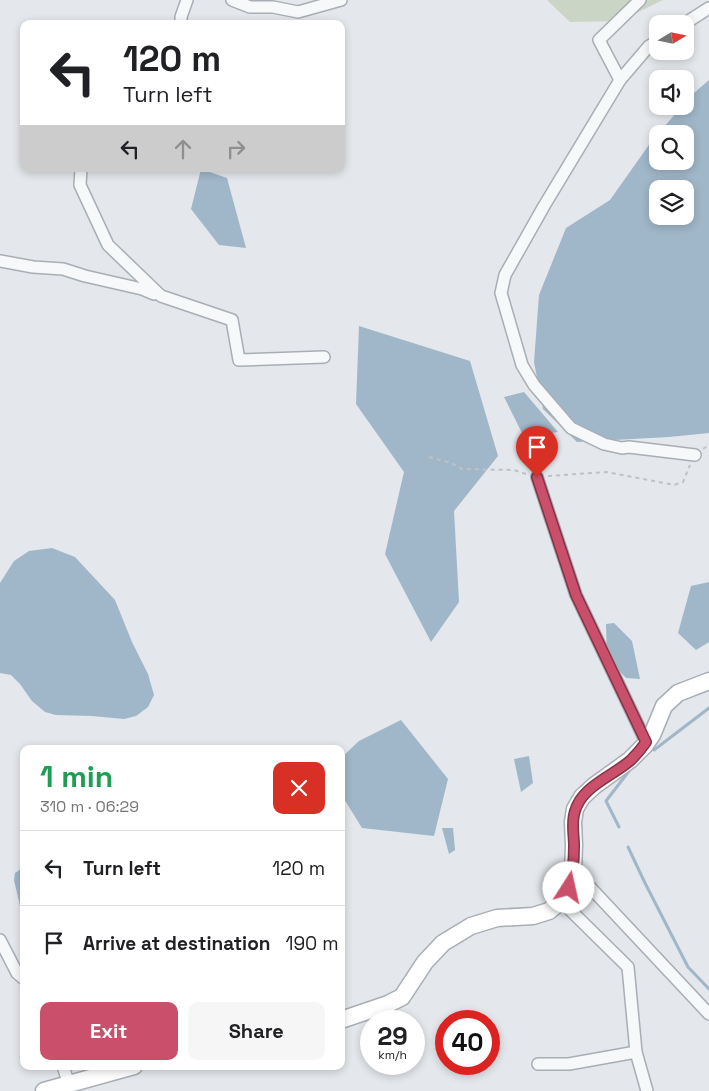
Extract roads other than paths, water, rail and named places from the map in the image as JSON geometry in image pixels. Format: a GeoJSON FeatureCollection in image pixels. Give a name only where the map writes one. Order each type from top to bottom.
{"type":"FeatureCollection","features":[{"type":"Feature","properties":{"kind":"street"},"geometry":{"type":"LineString","coordinates":[[181,20],[187,0]]}},
{"type":"Feature","properties":{"kind":"street"},"geometry":{"type":"LineString","coordinates":[[232,0],[250,7],[273,7],[298,12],[341,0]]}},
{"type":"Feature","properties":{"kind":"street"},"geometry":{"type":"LineString","coordinates":[[620,80],[599,40],[640,0]]}},
{"type":"Feature","properties":{"kind":"street"},"geometry":{"type":"LineString","coordinates":[[694,18],[709,8]]}},
{"type":"Feature","properties":{"kind":"street"},"geometry":{"type":"LineString","coordinates":[[649,46],[620,80],[544,206],[505,275],[501,293],[522,365],[534,385],[571,428],[604,444],[622,448],[629,447],[695,454]]}},
{"type":"Feature","properties":{"kind":"street"},"geometry":{"type":"LineString","coordinates":[[81,172],[80,185],[108,245],[161,296]]}},
{"type":"Feature","properties":{"kind":"street"},"geometry":{"type":"LineString","coordinates":[[0,260],[33,267],[63,269],[142,289],[232,320],[239,360],[324,357]]}},
{"type":"Feature","properties":{"kind":"street"},"geometry":{"type":"LineString","coordinates":[[537,477],[576,595],[646,742]]}},
{"type":"Feature","properties":{"kind":"street"},"geometry":{"type":"LineString","coordinates":[[345,1019],[388,1004],[402,997],[425,962],[443,943],[471,926],[498,918],[533,916],[549,911],[561,901],[569,888],[573,869],[573,822],[575,809],[582,797],[630,760],[652,735],[664,706],[678,693],[709,681]]}},
{"type":"Feature","properties":{"kind":"street"},"geometry":{"type":"LineString","coordinates":[[573,869],[709,1014]]}},
{"type":"Feature","properties":{"kind":"street"},"geometry":{"type":"LineString","coordinates":[[561,901],[628,967],[636,1052],[647,1091]]}},
{"type":"Feature","properties":{"kind":"street"},"geometry":{"type":"LineString","coordinates":[[0,940],[20,976]]}},
{"type":"Feature","properties":{"kind":"street"},"geometry":{"type":"LineString","coordinates":[[538,1064],[569,1064],[636,1052]]}},
{"type":"Feature","properties":{"kind":"street"},"geometry":{"type":"LineString","coordinates":[[64,1070],[69,1085]]}},
{"type":"Feature","properties":{"kind":"street"},"geometry":{"type":"LineString","coordinates":[[44,1091],[120,1070]]}},
{"type":"Feature","properties":{"kind":"water"},"geometry":{"type":"Polygon","coordinates":[[[709,80],[709,433],[577,442],[543,409],[534,362],[539,295],[566,228],[610,200],[649,145],[649,170],[694,170],[694,125],[666,125],[674,115],[694,115],[694,93],[709,80]]]}},
{"type":"Feature","properties":{"kind":"water"},"geometry":{"type":"Polygon","coordinates":[[[200,172],[210,172],[227,178],[246,248],[219,245],[191,209],[200,172]]]}},
{"type":"Feature","properties":{"kind":"water"},"geometry":{"type":"Polygon","coordinates":[[[359,326],[470,361],[498,456],[454,511],[459,602],[431,642],[385,554],[404,472],[356,404],[359,326]]]}},
{"type":"Feature","properties":{"kind":"water"},"geometry":{"type":"Polygon","coordinates":[[[524,392],[558,432],[524,437],[504,397],[524,392]]]}},
{"type":"Feature","properties":{"kind":"water"},"geometry":{"type":"Polygon","coordinates":[[[52,548],[75,557],[115,600],[132,642],[148,674],[154,695],[148,707],[136,716],[124,719],[56,715],[45,712],[32,701],[11,675],[0,673],[0,583],[14,561],[29,551],[52,548]]]}},
{"type":"Feature","properties":{"kind":"water"},"geometry":{"type":"Polygon","coordinates":[[[709,582],[709,642],[696,650],[678,633],[691,586],[709,582]]]}},
{"type":"Feature","properties":{"kind":"water"},"geometry":{"type":"Polygon","coordinates":[[[614,623],[632,641],[640,679],[626,678],[607,658],[606,624],[614,623]]]}},
{"type":"Feature","properties":{"kind":"water"},"geometry":{"type":"Polygon","coordinates":[[[401,720],[448,779],[434,836],[362,828],[345,800],[345,754],[359,741],[401,720]]]}},
{"type":"Feature","properties":{"kind":"water"},"geometry":{"type":"Polygon","coordinates":[[[529,756],[533,783],[521,792],[514,759],[529,756]]]}},
{"type":"Feature","properties":{"kind":"water"},"geometry":{"type":"Polygon","coordinates":[[[442,828],[453,828],[455,850],[449,854],[442,828]]]}},
{"type":"Feature","properties":{"kind":"water"},"geometry":{"type":"Polygon","coordinates":[[[20,870],[20,906],[14,880],[15,873],[20,870]]]}},
{"type":"Feature","properties":{"kind":"waterway"},"geometry":{"type":"LineString","coordinates":[[654,750],[709,708]]}},
{"type":"Feature","properties":{"kind":"waterway"},"geometry":{"type":"LineString","coordinates":[[619,827],[606,801],[629,771]]}},
{"type":"Feature","properties":{"kind":"waterway"},"geometry":{"type":"LineString","coordinates":[[628,847],[688,967],[709,989]]}}]}
